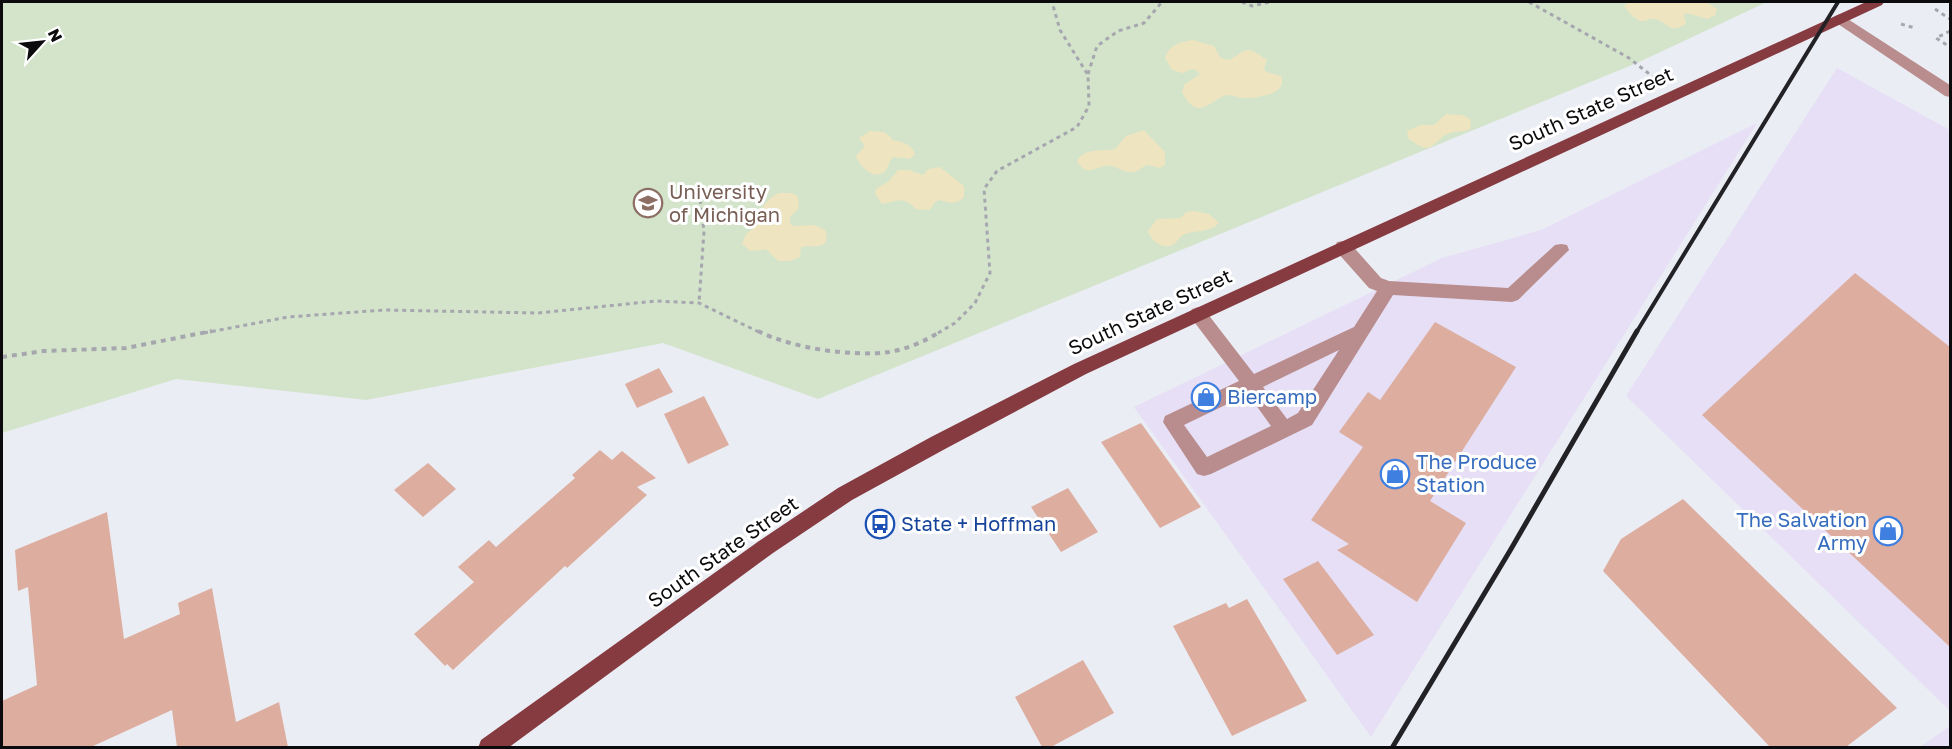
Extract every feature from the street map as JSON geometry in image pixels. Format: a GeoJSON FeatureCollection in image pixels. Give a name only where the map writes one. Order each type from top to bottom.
{"type":"FeatureCollection","features":[{"type":"Feature","properties":{"kind":"main road","name":"South State Street"},"geometry":{"type":"LineString","coordinates":[[489,747],[766,547],[845,494],[1080,369],[1877,2]]}},
{"type":"Feature","properties":{"kind":"street"},"geometry":{"type":"LineString","coordinates":[[1840,19],[1950,92]]}},
{"type":"Feature","properties":{"kind":"street"},"geometry":{"type":"LineString","coordinates":[[1343,248],[1375,283],[1388,288],[1512,295],[1561,250]]}},
{"type":"Feature","properties":{"kind":"street"},"geometry":{"type":"LineString","coordinates":[[1360,332],[1172,422],[1204,468],[1305,419],[1388,288]]}},
{"type":"Feature","properties":{"kind":"street"},"geometry":{"type":"LineString","coordinates":[[1198,314],[1284,429]]}},
{"type":"Feature","properties":{"kind":"path"},"geometry":{"type":"LineString","coordinates":[[1052,2],[1060,30],[1088,75]]}},
{"type":"Feature","properties":{"kind":"path"},"geometry":{"type":"LineString","coordinates":[[2,357],[44,351],[126,348],[298,316],[384,310],[537,313],[656,301],[699,303],[775,340],[849,353],[890,352],[925,341],[955,323],[975,303],[990,273],[984,189],[998,171],[1077,127],[1089,106],[1088,75],[1097,46],[1118,32],[1144,23],[1162,2]]}},
{"type":"Feature","properties":{"kind":"path"},"geometry":{"type":"LineString","coordinates":[[1242,2],[1252,6],[1270,2]]}},
{"type":"Feature","properties":{"kind":"path"},"geometry":{"type":"LineString","coordinates":[[1529,2],[1629,58],[1677,95]]}},
{"type":"Feature","properties":{"kind":"path"},"geometry":{"type":"LineString","coordinates":[[1935,9],[1950,19]]}},
{"type":"Feature","properties":{"kind":"path"},"geometry":{"type":"LineString","coordinates":[[1901,24],[1915,28]]}},
{"type":"Feature","properties":{"kind":"path"},"geometry":{"type":"LineString","coordinates":[[1950,31],[1936,38],[1950,47]]}},
{"type":"Feature","properties":{"kind":"path"},"geometry":{"type":"LineString","coordinates":[[699,192],[704,231],[699,303]]}},
{"type":"Feature","properties":{"kind":"shaded area"},"geometry":{"type":"Polygon","coordinates":[[[1837,68],[1950,130],[1950,711],[1626,396],[1837,68]]]}},
{"type":"Feature","properties":{"kind":"shaded area"},"geometry":{"type":"Polygon","coordinates":[[[1757,123],[1371,737],[1134,407],[1442,258],[1541,230],[1757,123]]]}},
{"type":"Feature","properties":{"kind":"shaded area"},"geometry":{"type":"Polygon","coordinates":[[[1950,726],[1950,747],[1920,747],[1950,726]]]}},
{"type":"Feature","properties":{"kind":"green space","name":"University of Michigan"},"geometry":{"type":"Polygon","coordinates":[[[2,2],[1767,2],[1637,63],[818,399],[663,343],[366,400],[176,379],[2,433],[2,2]]]}},
{"type":"Feature","properties":{"kind":"sand"},"geometry":{"type":"Polygon","coordinates":[[[1628,2],[1706,2],[1717,9],[1715,15],[1708,19],[1686,13],[1684,15],[1686,24],[1672,28],[1655,19],[1640,21],[1632,16],[1624,6],[1628,2]]]}},
{"type":"Feature","properties":{"kind":"sand"},"geometry":{"type":"Polygon","coordinates":[[[1193,40],[1214,46],[1225,60],[1246,50],[1256,53],[1267,60],[1264,68],[1266,72],[1281,76],[1280,87],[1262,96],[1242,98],[1229,95],[1206,106],[1194,107],[1182,92],[1184,85],[1200,74],[1194,70],[1183,73],[1172,70],[1165,58],[1176,44],[1193,40]]]}},
{"type":"Feature","properties":{"kind":"sand"},"geometry":{"type":"Polygon","coordinates":[[[1446,114],[1462,115],[1470,119],[1469,130],[1450,133],[1428,148],[1408,138],[1407,131],[1420,125],[1434,125],[1446,114]]]}},
{"type":"Feature","properties":{"kind":"sand"},"geometry":{"type":"Polygon","coordinates":[[[1144,130],[1165,152],[1165,165],[1160,168],[1147,165],[1131,172],[1107,166],[1087,170],[1077,161],[1089,152],[1115,149],[1126,136],[1144,130]]]}},
{"type":"Feature","properties":{"kind":"sand"},"geometry":{"type":"Polygon","coordinates":[[[870,131],[884,132],[892,140],[912,148],[915,155],[909,159],[893,157],[882,174],[868,172],[856,156],[865,146],[859,138],[870,131]]]}},
{"type":"Feature","properties":{"kind":"sand"},"geometry":{"type":"Polygon","coordinates":[[[940,167],[964,186],[964,197],[958,201],[939,200],[930,210],[915,209],[904,201],[882,204],[875,194],[876,189],[889,181],[898,170],[909,170],[923,175],[928,169],[940,167]]]}},
{"type":"Feature","properties":{"kind":"sand"},"geometry":{"type":"Polygon","coordinates":[[[779,193],[793,193],[798,197],[799,208],[790,217],[790,223],[793,226],[815,225],[825,230],[826,242],[824,244],[801,247],[800,257],[790,261],[778,261],[766,250],[750,251],[742,244],[746,234],[756,226],[763,206],[779,193]]]}},
{"type":"Feature","properties":{"kind":"sand"},"geometry":{"type":"Polygon","coordinates":[[[1187,212],[1209,214],[1219,223],[1209,229],[1184,235],[1170,246],[1158,244],[1148,231],[1157,219],[1180,218],[1187,212]]]}},
{"type":"Feature","properties":{"kind":"building","name":"The Salvation Army"},"geometry":{"type":"Polygon","coordinates":[[[1855,273],[1950,347],[1950,647],[1702,415],[1855,273]]]}},
{"type":"Feature","properties":{"kind":"building","name":"The Produce Station"},"geometry":{"type":"Polygon","coordinates":[[[1435,322],[1516,367],[1430,501],[1466,523],[1417,602],[1337,550],[1349,544],[1311,520],[1363,447],[1339,432],[1368,392],[1380,400],[1435,322]]]}},
{"type":"Feature","properties":{"kind":"building"},"geometry":{"type":"Polygon","coordinates":[[[659,368],[673,392],[637,408],[625,384],[659,368]]]}},
{"type":"Feature","properties":{"kind":"building"},"geometry":{"type":"Polygon","coordinates":[[[704,396],[729,445],[688,464],[664,414],[704,396]]]}},
{"type":"Feature","properties":{"kind":"building"},"geometry":{"type":"Polygon","coordinates":[[[1141,423],[1201,507],[1160,528],[1101,442],[1141,423]]]}},
{"type":"Feature","properties":{"kind":"building"},"geometry":{"type":"Polygon","coordinates":[[[600,450],[612,460],[622,451],[656,478],[637,487],[647,495],[567,568],[565,566],[453,670],[447,664],[445,666],[414,634],[474,582],[458,567],[489,540],[496,547],[575,478],[572,475],[600,450]]]}},
{"type":"Feature","properties":{"kind":"building"},"geometry":{"type":"Polygon","coordinates":[[[428,463],[456,489],[423,517],[394,490],[428,463]]]}},
{"type":"Feature","properties":{"kind":"building"},"geometry":{"type":"Polygon","coordinates":[[[1068,488],[1098,532],[1061,552],[1031,507],[1068,488]]]}},
{"type":"Feature","properties":{"kind":"building"},"geometry":{"type":"Polygon","coordinates":[[[1683,499],[1897,708],[1846,747],[1770,747],[1603,571],[1621,539],[1683,499]]]}},
{"type":"Feature","properties":{"kind":"building"},"geometry":{"type":"Polygon","coordinates":[[[107,512],[124,639],[180,614],[178,603],[212,588],[236,722],[279,702],[288,747],[177,747],[172,710],[91,747],[2,747],[2,701],[37,685],[28,587],[18,591],[15,550],[107,512]]]}},
{"type":"Feature","properties":{"kind":"building"},"geometry":{"type":"Polygon","coordinates":[[[1318,561],[1374,635],[1337,655],[1283,579],[1318,561]]]}},
{"type":"Feature","properties":{"kind":"building"},"geometry":{"type":"Polygon","coordinates":[[[1247,599],[1307,701],[1232,736],[1173,626],[1226,603],[1229,608],[1247,599]]]}},
{"type":"Feature","properties":{"kind":"building"},"geometry":{"type":"Polygon","coordinates":[[[1083,660],[1114,713],[1051,747],[1042,747],[1015,697],[1083,660]]]}},
{"type":"Feature","properties":{"kind":"railway"},"geometry":{"type":"LineString","coordinates":[[1636,333],[1838,2]]}},
{"type":"Feature","properties":{"kind":"railway"},"geometry":{"type":"LineString","coordinates":[[1392,748],[1637,331]]}},
{"type":"Feature","properties":{"kind":"place","name":"University of Michigan"},"geometry":{"type":"Point","coordinates":[648,203]}},
{"type":"Feature","properties":{"kind":"place","name":"Biercamp"},"geometry":{"type":"Point","coordinates":[1206,397]}},
{"type":"Feature","properties":{"kind":"place","name":"The Produce Station"},"geometry":{"type":"Point","coordinates":[1395,474]}},
{"type":"Feature","properties":{"kind":"place","name":"State + Hoffman"},"geometry":{"type":"Point","coordinates":[880,524]}},
{"type":"Feature","properties":{"kind":"place","name":"The Salvation Army"},"geometry":{"type":"Point","coordinates":[1888,531]}}]}
